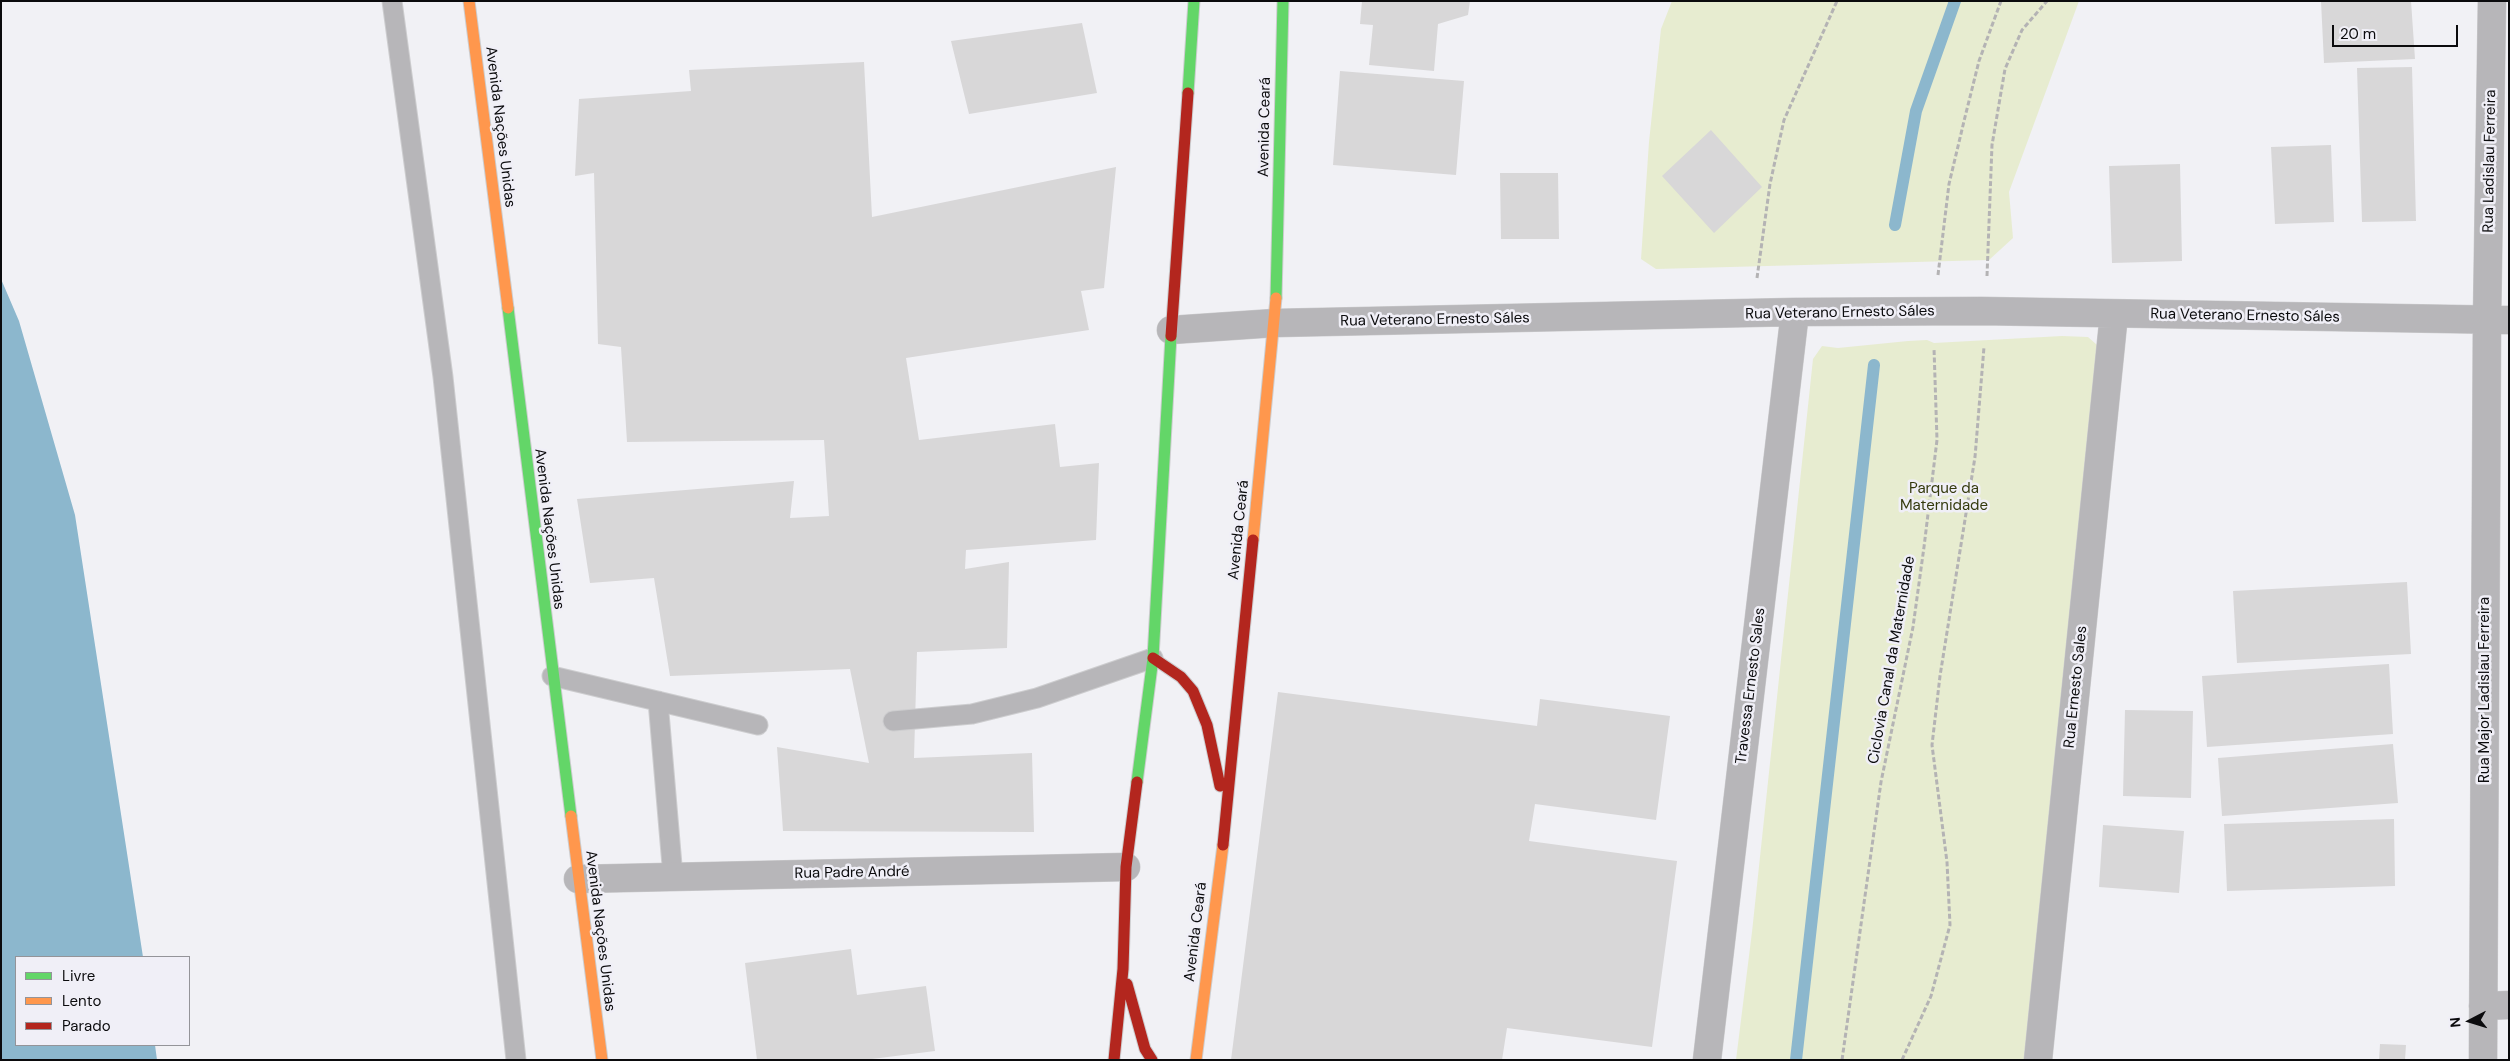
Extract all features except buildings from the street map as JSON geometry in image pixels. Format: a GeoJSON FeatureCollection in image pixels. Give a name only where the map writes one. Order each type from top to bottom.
{"type":"FeatureCollection","features":[{"type":"Feature","properties":{"kind":"main road","name":"Avenida Nações Unidas"},"geometry":{"type":"LineString","coordinates":[[470,1],[552,676],[602,1060]]}},
{"type":"Feature","properties":{"kind":"main road"},"geometry":{"type":"LineString","coordinates":[[1114,1060],[1122,968],[1126,867],[1153,658],[1171,330],[1194,1]]}},
{"type":"Feature","properties":{"kind":"main road","name":"Avenida Ceará"},"geometry":{"type":"LineString","coordinates":[[1196,1060],[1226,817],[1275,323],[1283,1]]}},
{"type":"Feature","properties":{"kind":"main road"},"geometry":{"type":"LineString","coordinates":[[1153,658],[1181,677],[1193,691],[1208,725],[1226,817]]}},
{"type":"Feature","properties":{"kind":"main road"},"geometry":{"type":"LineString","coordinates":[[1122,968],[1145,1049],[1152,1060]]}},
{"type":"Feature","properties":{"kind":"street","name":"Rua Ladislau Ferreira"},"geometry":{"type":"LineString","coordinates":[[2492,1],[2498,320]]}},
{"type":"Feature","properties":{"kind":"street","name":"Rua Veterano Ernesto Sáles"},"geometry":{"type":"LineString","coordinates":[[1171,330],[1275,323],[1982,310],[2498,320]]}},
{"type":"Feature","properties":{"kind":"street","name":"Travessa Ernesto Sales"},"geometry":{"type":"LineString","coordinates":[[1706,1060],[1795,312]]}},
{"type":"Feature","properties":{"kind":"street","name":"Rua Ernesto Sales"},"geometry":{"type":"LineString","coordinates":[[2038,1060],[2114,314]]}},
{"type":"Feature","properties":{"kind":"street","name":"Rua Major Ladislau Ferreira"},"geometry":{"type":"LineString","coordinates":[[2483,1060],[2496,1006],[2498,320]]}},
{"type":"Feature","properties":{"kind":"street","name":"Rua Padre André"},"geometry":{"type":"LineString","coordinates":[[578,879],[1126,867]]}},
{"type":"Feature","properties":{"kind":"lane"},"geometry":{"type":"LineString","coordinates":[[392,1],[443,376],[516,1060]]}},
{"type":"Feature","properties":{"kind":"lane"},"geometry":{"type":"LineString","coordinates":[[893,721],[972,714],[1037,698],[1153,658]]}},
{"type":"Feature","properties":{"kind":"lane"},"geometry":{"type":"LineString","coordinates":[[552,676],[758,725]]}},
{"type":"Feature","properties":{"kind":"lane"},"geometry":{"type":"LineString","coordinates":[[658,701],[673,877]]}},
{"type":"Feature","properties":{"kind":"path"},"geometry":{"type":"LineString","coordinates":[[1747,314],[1760,266],[1770,184],[1784,120],[1837,1]]}},
{"type":"Feature","properties":{"kind":"path","name":"Ciclovia Canal da Maternidade"},"geometry":{"type":"LineString","coordinates":[[1842,1060],[1879,792],[1913,627],[1937,440],[1933,311],[1950,184],[1979,61],[2001,1]]}},
{"type":"Feature","properties":{"kind":"path"},"geometry":{"type":"LineString","coordinates":[[1902,1060],[1931,996],[1950,925],[1945,843],[1932,745],[1940,676],[1976,457],[1984,341],[1982,310],[1989,260],[1992,145],[2005,69],[2022,30],[2047,1]]}},
{"type":"Feature","properties":{"kind":"green space"},"geometry":{"type":"Polygon","coordinates":[[[1672,1],[2079,1],[2009,192],[2013,238],[1989,260],[1656,269],[1641,259],[1649,142],[1661,29],[1672,1]]]}},
{"type":"Feature","properties":{"kind":"green space","name":"Parque da Maternidade"},"geometry":{"type":"Polygon","coordinates":[[[2062,336],[2088,337],[2105,352],[2028,1060],[1736,1060],[1752,932],[1813,359],[1822,346],[1838,348],[1908,341],[1927,340],[1934,343],[2062,336]]]}},
{"type":"Feature","properties":{"kind":"water"},"geometry":{"type":"Polygon","coordinates":[[[1,279],[19,321],[75,515],[143,956],[15,956],[15,1046],[155,1046],[157,1060],[1,1060],[1,279]]]}},
{"type":"Feature","properties":{"kind":"waterway"},"geometry":{"type":"LineString","coordinates":[[1895,225],[1916,111],[1955,1]]}},
{"type":"Feature","properties":{"kind":"waterway"},"geometry":{"type":"LineString","coordinates":[[1796,1060],[1874,365]]}},
{"type":"Feature","properties":{"kind":"traffic: fast"},"geometry":{"type":"LineString","coordinates":[[1188,93],[1194,1]]}},
{"type":"Feature","properties":{"kind":"traffic: fast"},"geometry":{"type":"LineString","coordinates":[[1276,298],[1283,1]]}},
{"type":"Feature","properties":{"kind":"traffic: fast"},"geometry":{"type":"LineString","coordinates":[[508,308],[571,816]]}},
{"type":"Feature","properties":{"kind":"traffic: fast"},"geometry":{"type":"LineString","coordinates":[[1137,782],[1153,658],[1171,336]]}},
{"type":"Feature","properties":{"kind":"traffic: slow"},"geometry":{"type":"LineString","coordinates":[[469,1],[508,308]]}},
{"type":"Feature","properties":{"kind":"traffic: slow"},"geometry":{"type":"LineString","coordinates":[[1253,540],[1276,298]]}},
{"type":"Feature","properties":{"kind":"traffic: slow"},"geometry":{"type":"LineString","coordinates":[[571,816],[602,1060]]}},
{"type":"Feature","properties":{"kind":"traffic: slow"},"geometry":{"type":"LineString","coordinates":[[1196,1060],[1223,845]]}},
{"type":"Feature","properties":{"kind":"traffic: jam"},"geometry":{"type":"LineString","coordinates":[[1171,336],[1188,93]]}},
{"type":"Feature","properties":{"kind":"traffic: jam"},"geometry":{"type":"LineString","coordinates":[[1223,845],[1253,540]]}},
{"type":"Feature","properties":{"kind":"traffic: jam"},"geometry":{"type":"LineString","coordinates":[[1153,658],[1181,677],[1193,691],[1207,725],[1220,786]]}},
{"type":"Feature","properties":{"kind":"traffic: jam"},"geometry":{"type":"LineString","coordinates":[[1114,1060],[1123,969],[1126,867],[1137,782]]}},
{"type":"Feature","properties":{"kind":"traffic: jam"},"geometry":{"type":"LineString","coordinates":[[1127,984],[1145,1049],[1152,1060]]}}]}
